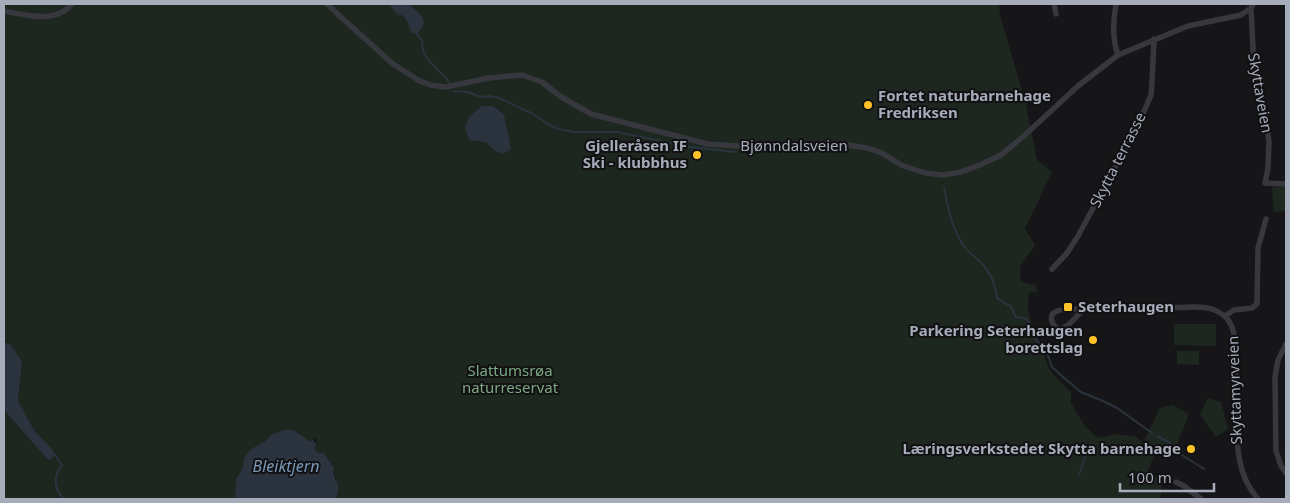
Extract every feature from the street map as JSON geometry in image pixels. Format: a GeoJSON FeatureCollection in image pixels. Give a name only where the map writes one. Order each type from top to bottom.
{"type":"FeatureCollection","features":[{"type":"Feature","properties":{"kind":"street"},"geometry":{"type":"LineString","coordinates":[[4,11],[37,18],[58,14],[69,8],[72,4]]}},
{"type":"Feature","properties":{"kind":"street","name":"Bjønndalsveien"},"geometry":{"type":"LineString","coordinates":[[327,4],[393,64],[418,80],[430,85],[446,87],[489,78],[522,75],[542,82],[560,96],[591,114],[707,144],[740,147],[846,146],[867,148],[882,153],[904,166],[925,173],[943,175],[968,169],[1001,155],[1078,86],[1118,54],[1188,26],[1241,15],[1252,6]]}},
{"type":"Feature","properties":{"kind":"street"},"geometry":{"type":"LineString","coordinates":[[1054,4],[1056,14]]}},
{"type":"Feature","properties":{"kind":"street"},"geometry":{"type":"LineString","coordinates":[[1116,4],[1114,44],[1118,54]]}},
{"type":"Feature","properties":{"kind":"street","name":"Skyttaveien"},"geometry":{"type":"LineString","coordinates":[[1252,6],[1254,67],[1257,92],[1265,113],[1269,142],[1268,168],[1265,183],[1286,184]]}},
{"type":"Feature","properties":{"kind":"street","name":"Skytta terrasse"},"geometry":{"type":"LineString","coordinates":[[1052,269],[1067,253],[1078,236],[1140,121],[1150,95],[1154,39]]}},
{"type":"Feature","properties":{"kind":"street"},"geometry":{"type":"LineString","coordinates":[[1225,316],[1234,310],[1252,308],[1257,304],[1258,248],[1266,218]]}},
{"type":"Feature","properties":{"kind":"street","name":"Skyttamyrveien"},"geometry":{"type":"LineString","coordinates":[[1084,309],[1062,329],[1052,323],[1051,316],[1058,310],[1084,309],[1203,307],[1214,309],[1225,316],[1231,324],[1235,337],[1238,454],[1242,472],[1249,488],[1258,499]]}},
{"type":"Feature","properties":{"kind":"street"},"geometry":{"type":"LineString","coordinates":[[1286,344],[1278,360],[1275,377],[1276,451],[1281,466],[1286,473]]}},
{"type":"Feature","properties":{"kind":"street"},"geometry":{"type":"LineString","coordinates":[[1176,482],[1201,499]]}},
{"type":"Feature","properties":{"kind":"green space","name":"Slattumsrøa naturreservat"},"geometry":{"type":"Polygon","coordinates":[[[4,4],[999,4],[1000,15],[1026,105],[1037,160],[1052,172],[1025,229],[1035,245],[1020,267],[1021,282],[1036,285],[1037,292],[1029,293],[1028,310],[1036,340],[1042,349],[1049,369],[1071,392],[1071,403],[1085,426],[1098,438],[1116,434],[1137,437],[1143,443],[1160,408],[1172,405],[1189,414],[1174,452],[1157,448],[1148,471],[1163,480],[1160,499],[327,499],[336,479],[333,473],[334,468],[323,452],[316,452],[317,438],[315,437],[309,441],[295,431],[271,435],[264,442],[251,449],[244,458],[243,467],[236,479],[235,499],[4,499],[4,410],[48,460],[55,455],[53,450],[34,430],[18,401],[22,361],[10,344],[4,341],[4,4]]]}},
{"type":"Feature","properties":{"kind":"green space"},"geometry":{"type":"Polygon","coordinates":[[[1272,187],[1286,187],[1286,211],[1274,212],[1272,187]]]}},
{"type":"Feature","properties":{"kind":"green space"},"geometry":{"type":"Polygon","coordinates":[[[1174,324],[1216,324],[1216,346],[1174,345],[1174,324]]]}},
{"type":"Feature","properties":{"kind":"green space"},"geometry":{"type":"Polygon","coordinates":[[[1177,351],[1199,351],[1199,365],[1177,364],[1177,351]]]}},
{"type":"Feature","properties":{"kind":"green space"},"geometry":{"type":"Polygon","coordinates":[[[1208,398],[1221,402],[1228,429],[1216,437],[1200,415],[1208,398]]]}},
{"type":"Feature","properties":{"kind":"water"},"geometry":{"type":"Polygon","coordinates":[[[391,4],[409,4],[423,18],[423,25],[417,34],[412,33],[404,16],[397,14],[391,4]]]}},
{"type":"Feature","properties":{"kind":"water"},"geometry":{"type":"Polygon","coordinates":[[[482,106],[493,106],[504,115],[511,149],[503,154],[494,150],[486,142],[469,140],[465,127],[470,116],[482,106]]]}},
{"type":"Feature","properties":{"kind":"water"},"geometry":{"type":"Polygon","coordinates":[[[4,342],[10,344],[22,361],[18,401],[34,430],[53,450],[55,455],[51,459],[48,460],[4,410],[4,342]]]}},
{"type":"Feature","properties":{"kind":"water","name":"Bleiktjern"},"geometry":{"type":"Polygon","coordinates":[[[287,429],[295,431],[309,441],[313,440],[316,444],[316,452],[323,452],[334,468],[333,473],[339,488],[336,499],[235,499],[236,479],[243,467],[244,458],[251,449],[264,442],[271,435],[287,429]]]}},
{"type":"Feature","properties":{"kind":"waterway"},"geometry":{"type":"LineString","coordinates":[[417,34],[423,42],[422,47],[426,57],[449,83]]}},
{"type":"Feature","properties":{"kind":"waterway"},"geometry":{"type":"LineString","coordinates":[[454,91],[468,92],[480,97],[499,98],[533,114],[558,129],[574,132],[617,132],[690,147],[736,152]]}},
{"type":"Feature","properties":{"kind":"waterway"},"geometry":{"type":"LineString","coordinates":[[944,188],[956,233],[966,249],[982,263],[989,273],[997,298],[1011,307],[1016,317],[1028,320],[1032,336]]}},
{"type":"Feature","properties":{"kind":"waterway"},"geometry":{"type":"LineString","coordinates":[[1035,338],[1046,350],[1052,367],[1081,392],[1117,408],[1152,433]]}},
{"type":"Feature","properties":{"kind":"waterway"},"geometry":{"type":"LineString","coordinates":[[1157,436],[1170,443],[1174,450],[1204,469]]}},
{"type":"Feature","properties":{"kind":"waterway"},"geometry":{"type":"LineString","coordinates":[[1079,475],[1089,446]]}},
{"type":"Feature","properties":{"kind":"waterway"},"geometry":{"type":"LineString","coordinates":[[55,455],[62,465],[57,473],[56,482],[57,489],[63,499]]}},
{"type":"Feature","properties":{"kind":"place","name":"Fortet naturbarnehage Fredriksen"},"geometry":{"type":"Point","coordinates":[868,105]}},
{"type":"Feature","properties":{"kind":"place","name":"Gjelleråsen IF Ski - klubbhus"},"geometry":{"type":"Point","coordinates":[697,155]}},
{"type":"Feature","properties":{"kind":"place","name":"Seterhaugen"},"geometry":{"type":"Point","coordinates":[1068,307]}},
{"type":"Feature","properties":{"kind":"place","name":"Parkering Seterhaugen borettslag"},"geometry":{"type":"Point","coordinates":[1093,340]}},
{"type":"Feature","properties":{"kind":"place","name":"Læringsverkstedet Skytta barnehage"},"geometry":{"type":"Point","coordinates":[1191,449]}}]}
